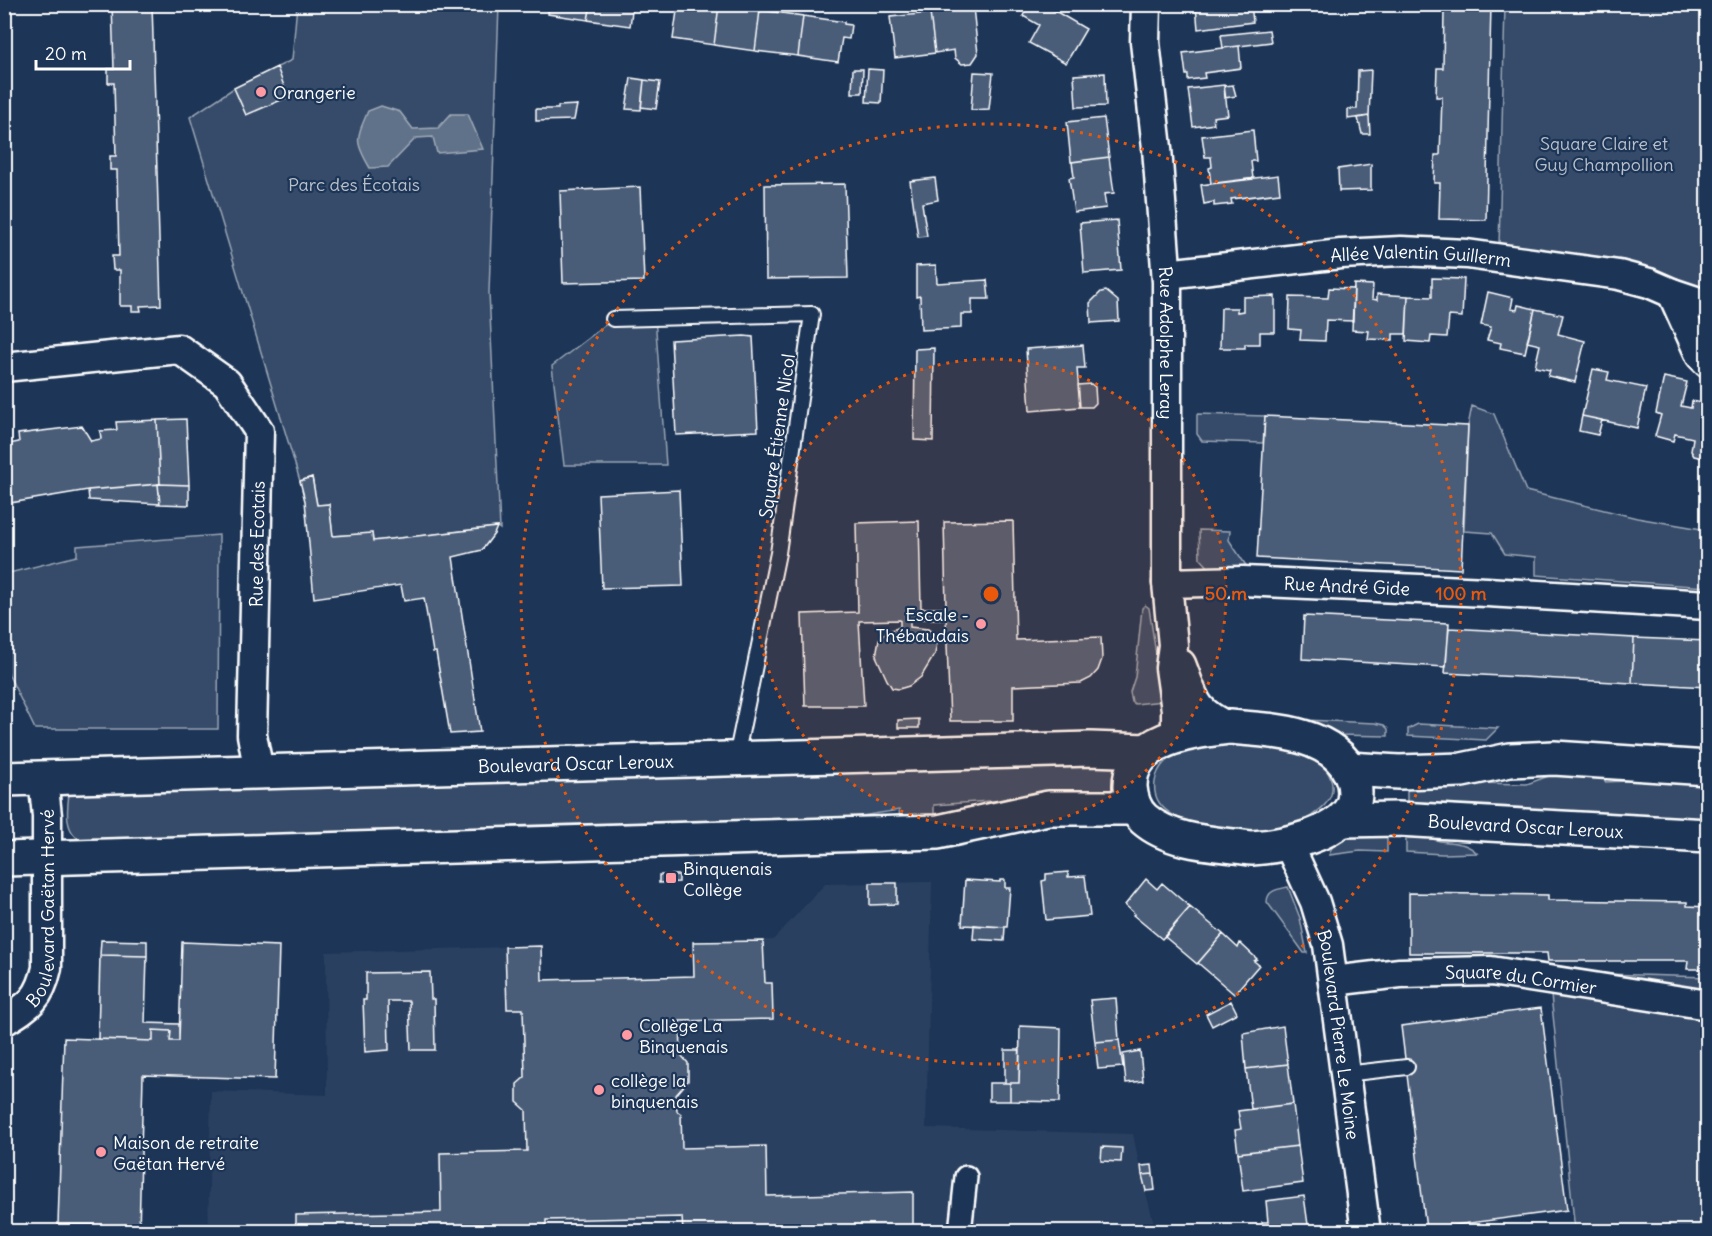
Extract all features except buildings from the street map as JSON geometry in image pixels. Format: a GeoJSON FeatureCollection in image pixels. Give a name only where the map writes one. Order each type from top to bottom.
{"type":"FeatureCollection","features":[{"type":"Feature","properties":{"kind":"main road"},"geometry":{"type":"LineString","coordinates":[[1229,727],[1290,733],[1315,741],[1334,754],[1348,769],[1356,794],[1343,820],[1320,832],[1288,843],[1250,848],[1201,842],[1174,835],[1155,827],[1144,819],[1135,808],[1131,795],[1132,770],[1137,761],[1147,751],[1176,736],[1229,727]]}},
{"type":"Feature","properties":{"kind":"main road","name":"Boulevard Oscar Leroux"},"geometry":{"type":"LineString","coordinates":[[4,779],[1090,749],[1147,751]]}},
{"type":"Feature","properties":{"kind":"main road"},"geometry":{"type":"LineString","coordinates":[[1348,769],[1399,772],[1462,770],[1510,760],[1554,758],[1707,768]]}},
{"type":"Feature","properties":{"kind":"main road"},"geometry":{"type":"LineString","coordinates":[[4,860],[938,832],[1048,808],[1135,808]]}},
{"type":"Feature","properties":{"kind":"main road","name":"Boulevard Oscar Leroux"},"geometry":{"type":"LineString","coordinates":[[1343,820],[1398,819],[1707,836]]}},
{"type":"Feature","properties":{"kind":"street","name":"Rue Adolphe Leray"},"geometry":{"type":"LineString","coordinates":[[1130,4],[1145,42]]}},
{"type":"Feature","properties":{"kind":"street","name":"Rue Adolphe Leray"},"geometry":{"type":"LineString","coordinates":[[1146,4],[1145,42],[1157,148],[1167,274],[1167,583],[1173,645],[1170,668],[1176,710],[1176,736]]}},
{"type":"Feature","properties":{"kind":"street","name":"Allée Valentin Guillerm"},"geometry":{"type":"LineString","coordinates":[[1167,274],[1341,254],[1401,251],[1467,254],[1618,275],[1649,283],[1707,305]]}},
{"type":"Feature","properties":{"kind":"street"},"geometry":{"type":"LineString","coordinates":[[1672,293],[1700,355],[1707,363]]}},
{"type":"Feature","properties":{"kind":"street","name":"Rue des Ecotais"},"geometry":{"type":"LineString","coordinates":[[4,367],[180,349],[227,383],[259,431],[252,735],[259,772]]}},
{"type":"Feature","properties":{"kind":"street","name":"Rue André Gide"},"geometry":{"type":"LineString","coordinates":[[1167,583],[1255,582],[1487,592],[1707,605]]}},
{"type":"Feature","properties":{"kind":"street","name":"Rue Adolphe Leray"},"geometry":{"type":"LineString","coordinates":[[1173,645],[1199,707],[1210,718],[1229,727]]}},
{"type":"Feature","properties":{"kind":"street","name":"Boulevard Gaëtan Hervé"},"geometry":{"type":"LineString","coordinates":[[4,1021],[32,1004],[44,983],[47,968],[46,816],[43,778]]}},
{"type":"Feature","properties":{"kind":"street","name":"Boulevard Pierre Le Moine"},"geometry":{"type":"LineString","coordinates":[[1288,843],[1319,913],[1328,945],[1366,1232]]}},
{"type":"Feature","properties":{"kind":"street","name":"Square du Cormier"},"geometry":{"type":"LineString","coordinates":[[1333,981],[1400,973],[1491,971],[1707,1005]]}},
{"type":"Feature","properties":{"kind":"street"},"geometry":{"type":"LineString","coordinates":[[960,1232],[966,1177]]}},
{"type":"Feature","properties":{"kind":"lane","name":"Square Étienne Nicol"},"geometry":{"type":"LineString","coordinates":[[613,319],[812,314],[778,553],[736,758]]}},
{"type":"Feature","properties":{"kind":"lane"},"geometry":{"type":"LineString","coordinates":[[1345,1074],[1407,1067]]}},
{"type":"Feature","properties":{"kind":"shaded area"},"geometry":{"type":"Polygon","coordinates":[[[381,106],[400,112],[413,129],[438,128],[451,114],[468,114],[483,149],[437,153],[433,137],[416,138],[388,167],[370,168],[361,152],[359,134],[368,111],[381,106]]]}},
{"type":"Feature","properties":{"kind":"shaded area","name":"Collège La Binquenais"},"geometry":{"type":"Polygon","coordinates":[[[932,882],[926,1128],[1133,1134],[1156,1231],[208,1232],[211,1091],[327,1095],[326,952],[541,946],[542,980],[693,976],[693,942],[773,940],[825,884],[932,882]]]}},
{"type":"Feature","properties":{"kind":"green space","name":"Parc des Écotais"},"geometry":{"type":"Polygon","coordinates":[[[297,5],[499,5],[489,292],[500,529],[497,527],[373,541],[372,533],[333,536],[329,504],[317,505],[312,477],[300,481],[190,117],[234,88],[292,60],[297,5]]]}},
{"type":"Feature","properties":{"kind":"green space","name":"Square Claire et Guy Champollion"},"geometry":{"type":"Polygon","coordinates":[[[1505,5],[1707,5],[1707,296],[1499,247],[1505,5]]]}},
{"type":"Feature","properties":{"kind":"green space"},"geometry":{"type":"Polygon","coordinates":[[[655,317],[666,465],[564,465],[552,366],[613,319],[655,317]]]}},
{"type":"Feature","properties":{"kind":"green space"},"geometry":{"type":"Polygon","coordinates":[[[1472,406],[1494,414],[1526,491],[1637,518],[1707,530],[1707,587],[1536,575],[1536,557],[1505,554],[1492,533],[1464,531],[1468,426],[1472,406]]]}},
{"type":"Feature","properties":{"kind":"green space"},"geometry":{"type":"Polygon","coordinates":[[[1197,414],[1265,416],[1263,443],[1202,441],[1197,434],[1197,414]]]}},
{"type":"Feature","properties":{"kind":"green space"},"geometry":{"type":"Polygon","coordinates":[[[1199,530],[1230,531],[1229,540],[1251,573],[1212,571],[1200,558],[1199,530]]]}},
{"type":"Feature","properties":{"kind":"green space"},"geometry":{"type":"Polygon","coordinates":[[[219,535],[218,729],[35,729],[5,667],[5,574],[77,556],[77,546],[219,535]]]}},
{"type":"Feature","properties":{"kind":"green space"},"geometry":{"type":"Polygon","coordinates":[[[1145,605],[1149,608],[1163,701],[1135,704],[1132,702],[1130,692],[1135,677],[1142,608],[1145,605]]]}},
{"type":"Feature","properties":{"kind":"green space"},"geometry":{"type":"Polygon","coordinates":[[[1305,720],[1375,723],[1384,725],[1388,729],[1388,736],[1335,735],[1304,724],[1305,720]]]}},
{"type":"Feature","properties":{"kind":"green space"},"geometry":{"type":"Polygon","coordinates":[[[1418,724],[1498,728],[1486,740],[1408,736],[1408,729],[1418,724]]]}},
{"type":"Feature","properties":{"kind":"green space"},"geometry":{"type":"Polygon","coordinates":[[[1255,739],[1304,754],[1325,768],[1331,778],[1332,790],[1330,798],[1318,812],[1302,822],[1283,829],[1235,834],[1183,820],[1165,809],[1159,802],[1155,793],[1156,776],[1164,762],[1178,752],[1183,749],[1255,739]]]}},
{"type":"Feature","properties":{"kind":"green space"},"geometry":{"type":"Polygon","coordinates":[[[1113,762],[1118,782],[1115,798],[990,801],[934,805],[934,823],[901,825],[899,810],[829,821],[84,841],[72,832],[67,809],[70,786],[1113,762]]]}},
{"type":"Feature","properties":{"kind":"green space"},"geometry":{"type":"Polygon","coordinates":[[[1606,768],[1605,782],[1672,779],[1707,781],[1707,827],[1407,812],[1407,778],[1527,784],[1554,774],[1606,768]]]}},
{"type":"Feature","properties":{"kind":"green space"},"geometry":{"type":"Polygon","coordinates":[[[1387,831],[1387,852],[1360,851],[1329,855],[1338,841],[1352,834],[1387,831]]]}},
{"type":"Feature","properties":{"kind":"green space"},"geometry":{"type":"Polygon","coordinates":[[[1406,831],[1464,845],[1477,853],[1406,852],[1406,831]]]}},
{"type":"Feature","properties":{"kind":"green space"},"geometry":{"type":"Polygon","coordinates":[[[1288,887],[1300,918],[1307,953],[1304,953],[1267,902],[1271,893],[1288,887]]]}},
{"type":"Feature","properties":{"kind":"green space"},"geometry":{"type":"Polygon","coordinates":[[[1570,973],[1707,977],[1707,1231],[1575,1231],[1551,995],[1570,973]]]}},
{"type":"Feature","properties":{"kind":"place","name":"Orangerie"},"geometry":{"type":"Point","coordinates":[261,92]}},
{"type":"Feature","properties":{"kind":"place","name":"Escale - Thébaudais"},"geometry":{"type":"Point","coordinates":[981,624]}},
{"type":"Feature","properties":{"kind":"place","name":"Binquenais Collège"},"geometry":{"type":"Point","coordinates":[671,878]}},
{"type":"Feature","properties":{"kind":"place","name":"Collège La Binquenais"},"geometry":{"type":"Point","coordinates":[627,1035]}},
{"type":"Feature","properties":{"kind":"place","name":"collège la binquenais"},"geometry":{"type":"Point","coordinates":[599,1090]}},
{"type":"Feature","properties":{"kind":"place","name":"Maison de retraite Gaëtan Hervé"},"geometry":{"type":"Point","coordinates":[101,1152]}}]}
